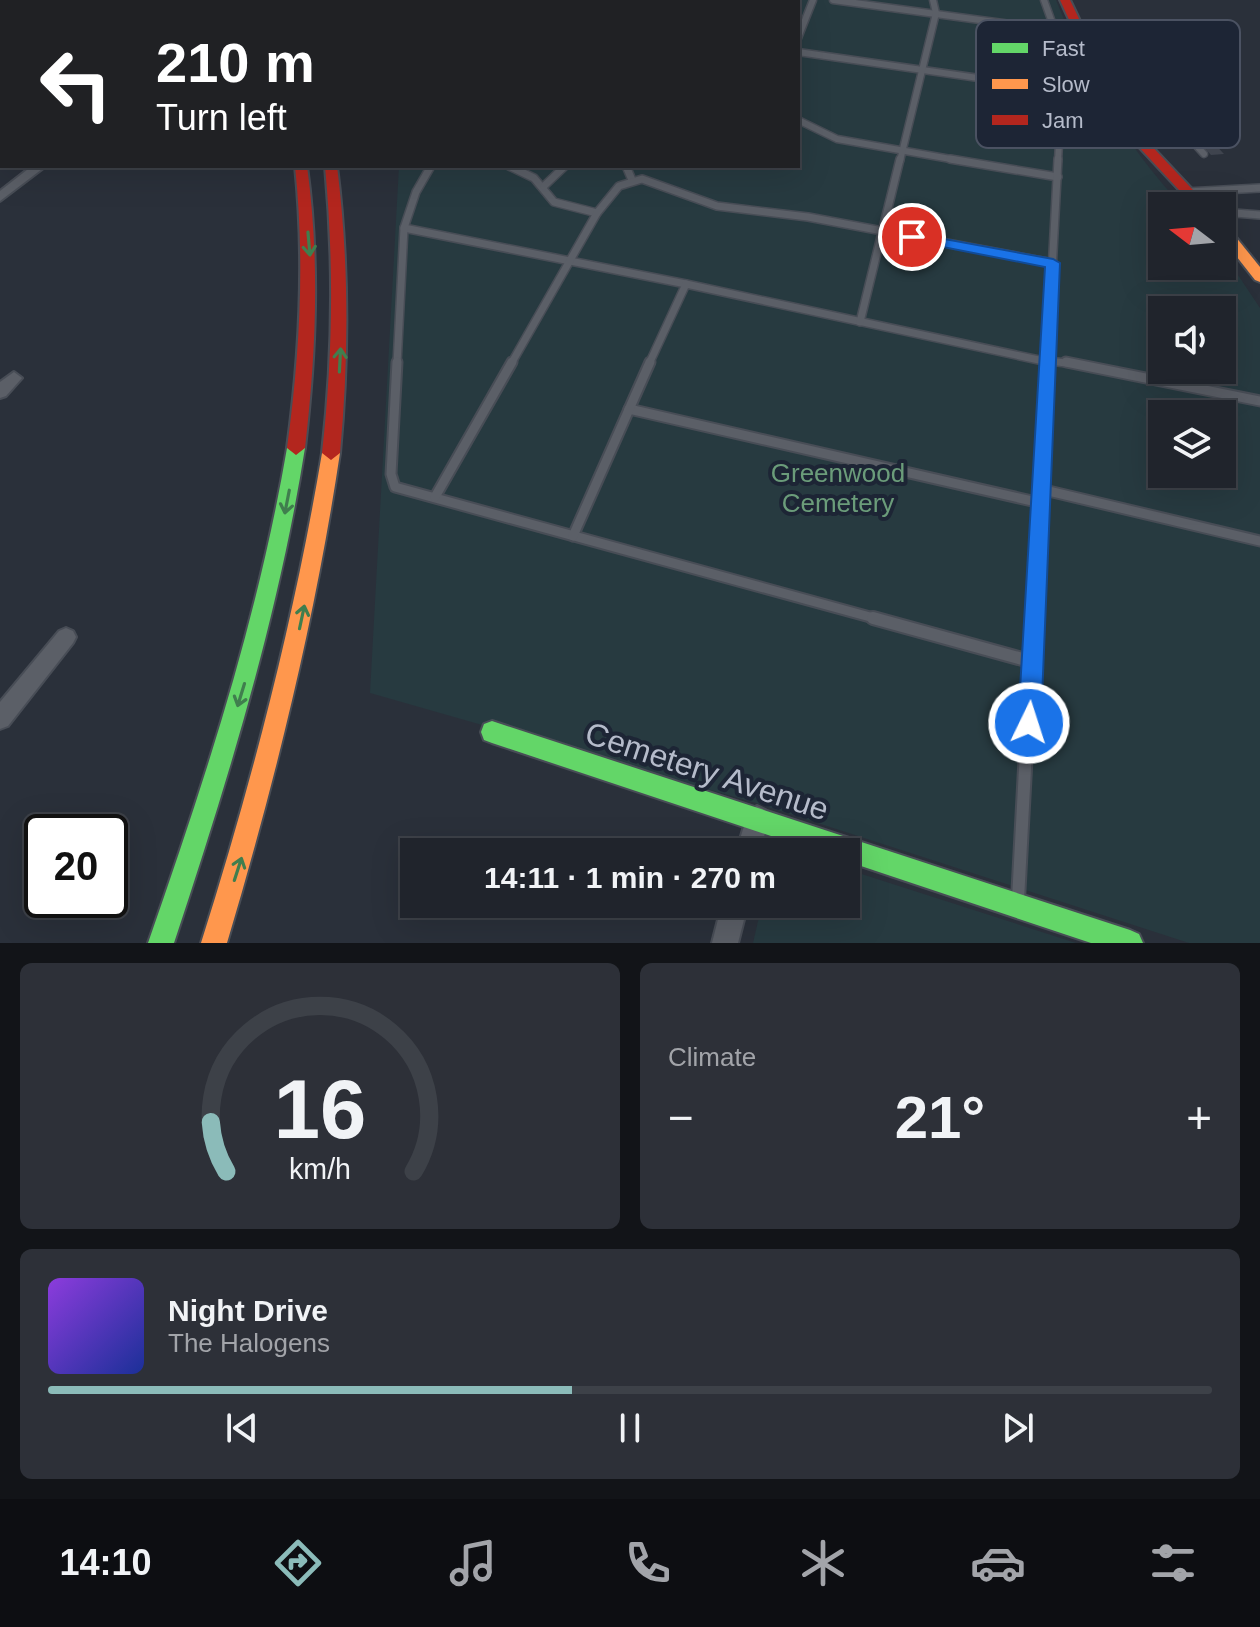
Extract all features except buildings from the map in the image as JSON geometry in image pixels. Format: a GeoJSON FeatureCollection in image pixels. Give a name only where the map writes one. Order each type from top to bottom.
{"type":"FeatureCollection","features":[{"type":"Feature","properties":{"kind":"main road"},"geometry":{"type":"LineString","coordinates":[[1065,0],[1074,20]]}},
{"type":"Feature","properties":{"kind":"main road"},"geometry":{"type":"LineString","coordinates":[[1147,148],[1187,192]]}},
{"type":"Feature","properties":{"kind":"main road"},"geometry":{"type":"LineString","coordinates":[[161,943],[246,679],[275,565],[297,452],[307,356],[311,270],[301,168]]}},
{"type":"Feature","properties":{"kind":"main road"},"geometry":{"type":"LineString","coordinates":[[214,943],[245,847],[286,691],[315,559],[335,438],[341,262],[331,168]]}},
{"type":"Feature","properties":{"kind":"main road"},"geometry":{"type":"LineString","coordinates":[[1236,246],[1259,275]]}},
{"type":"Feature","properties":{"kind":"main road","name":"Cemetery Avenue"},"geometry":{"type":"LineString","coordinates":[[492,732],[1130,943]]}},
{"type":"Feature","properties":{"kind":"street"},"geometry":{"type":"LineString","coordinates":[[0,197],[37,168]]}},
{"type":"Feature","properties":{"kind":"street"},"geometry":{"type":"LineString","coordinates":[[0,392],[14,378]]}},
{"type":"Feature","properties":{"kind":"street"},"geometry":{"type":"LineString","coordinates":[[0,719],[66,637]]}},
{"type":"Feature","properties":{"kind":"street"},"geometry":{"type":"LineString","coordinates":[[752,838],[757,818]]}},
{"type":"Feature","properties":{"kind":"street"},"geometry":{"type":"LineString","coordinates":[[725,943],[731,918]]}},
{"type":"Feature","properties":{"kind":"lane"},"geometry":{"type":"LineString","coordinates":[[800,33],[813,0]]}},
{"type":"Feature","properties":{"kind":"lane"},"geometry":{"type":"LineString","coordinates":[[833,0],[985,20]]}},
{"type":"Feature","properties":{"kind":"lane"},"geometry":{"type":"LineString","coordinates":[[860,322],[936,13],[933,0]]}},
{"type":"Feature","properties":{"kind":"lane"},"geometry":{"type":"LineString","coordinates":[[1044,0],[1051,20]]}},
{"type":"Feature","properties":{"kind":"lane"},"geometry":{"type":"LineString","coordinates":[[800,52],[976,78]]}},
{"type":"Feature","properties":{"kind":"lane"},"geometry":{"type":"LineString","coordinates":[[800,121],[837,139],[903,153],[1058,177]]}},
{"type":"Feature","properties":{"kind":"lane"},"geometry":{"type":"LineString","coordinates":[[1018,906],[1059,148]]}},
{"type":"Feature","properties":{"kind":"lane"},"geometry":{"type":"LineString","coordinates":[[1199,148],[1204,154]]}},
{"type":"Feature","properties":{"kind":"lane"},"geometry":{"type":"LineString","coordinates":[[430,168],[416,192],[404,228],[391,474],[395,487],[1033,662]]}},
{"type":"Feature","properties":{"kind":"lane"},"geometry":{"type":"LineString","coordinates":[[512,168],[544,186],[554,202],[597,213]]}},
{"type":"Feature","properties":{"kind":"lane"},"geometry":{"type":"LineString","coordinates":[[544,186],[563,168]]}},
{"type":"Feature","properties":{"kind":"lane"},"geometry":{"type":"LineString","coordinates":[[627,168],[632,180]]}},
{"type":"Feature","properties":{"kind":"lane"},"geometry":{"type":"LineString","coordinates":[[435,497],[597,213],[619,186],[632,180],[656,182],[717,206],[808,217],[1053,263]]}},
{"type":"Feature","properties":{"kind":"lane"},"geometry":{"type":"LineString","coordinates":[[1187,192],[1260,188]]}},
{"type":"Feature","properties":{"kind":"lane"},"geometry":{"type":"LineString","coordinates":[[1236,213],[1260,215]]}},
{"type":"Feature","properties":{"kind":"lane"},"geometry":{"type":"LineString","coordinates":[[404,228],[1260,401]]}},
{"type":"Feature","properties":{"kind":"lane"},"geometry":{"type":"LineString","coordinates":[[573,536],[686,284]]}},
{"type":"Feature","properties":{"kind":"lane"},"geometry":{"type":"LineString","coordinates":[[629,409],[1041,503]]}},
{"type":"Feature","properties":{"kind":"lane"},"geometry":{"type":"LineString","coordinates":[[1040,489],[1260,541]]}},
{"type":"Feature","properties":{"kind":"green space","name":"Greenwood Cemetery"},"geometry":{"type":"Polygon","coordinates":[[[800,0],[1056,0],[1065,20],[976,20],[976,148],[1135,148],[1170,192],[1148,192],[1148,280],[1236,280],[1236,272],[1260,308],[1260,943],[1189,943],[756,803],[370,693],[399,168],[800,168],[800,0]]]}},
{"type":"Feature","properties":{"kind":"green space"},"geometry":{"type":"Polygon","coordinates":[[[860,874],[1076,943],[753,943],[759,918],[860,918],[860,874]]]}},
{"type":"Feature","properties":{"kind":"traffic: fast"},"geometry":{"type":"LineString","coordinates":[[161,943],[222,760],[257,636],[273,574],[296,448]]}},
{"type":"Feature","properties":{"kind":"traffic: fast"},"geometry":{"type":"LineString","coordinates":[[492,732],[1130,943]]}},
{"type":"Feature","properties":{"kind":"traffic: slow"},"geometry":{"type":"LineString","coordinates":[[1236,247],[1260,277]]}},
{"type":"Feature","properties":{"kind":"traffic: slow"},"geometry":{"type":"LineString","coordinates":[[214,943],[283,700],[310,577],[331,453]]}},
{"type":"Feature","properties":{"kind":"traffic: jam"},"geometry":{"type":"LineString","coordinates":[[1065,0],[1074,20]]}},
{"type":"Feature","properties":{"kind":"traffic: jam"},"geometry":{"type":"LineString","coordinates":[[1147,148],[1188,192]]}},
{"type":"Feature","properties":{"kind":"traffic: jam"},"geometry":{"type":"LineString","coordinates":[[296,448],[309,307],[308,238],[301,168]]}},
{"type":"Feature","properties":{"kind":"traffic: jam"},"geometry":{"type":"LineString","coordinates":[[331,168],[338,238],[340,310],[331,453]]}},
{"type":"Feature","properties":{"kind":"route"},"geometry":{"type":"LineString","coordinates":[[912,237],[1053,263],[1029,723]]}}]}
